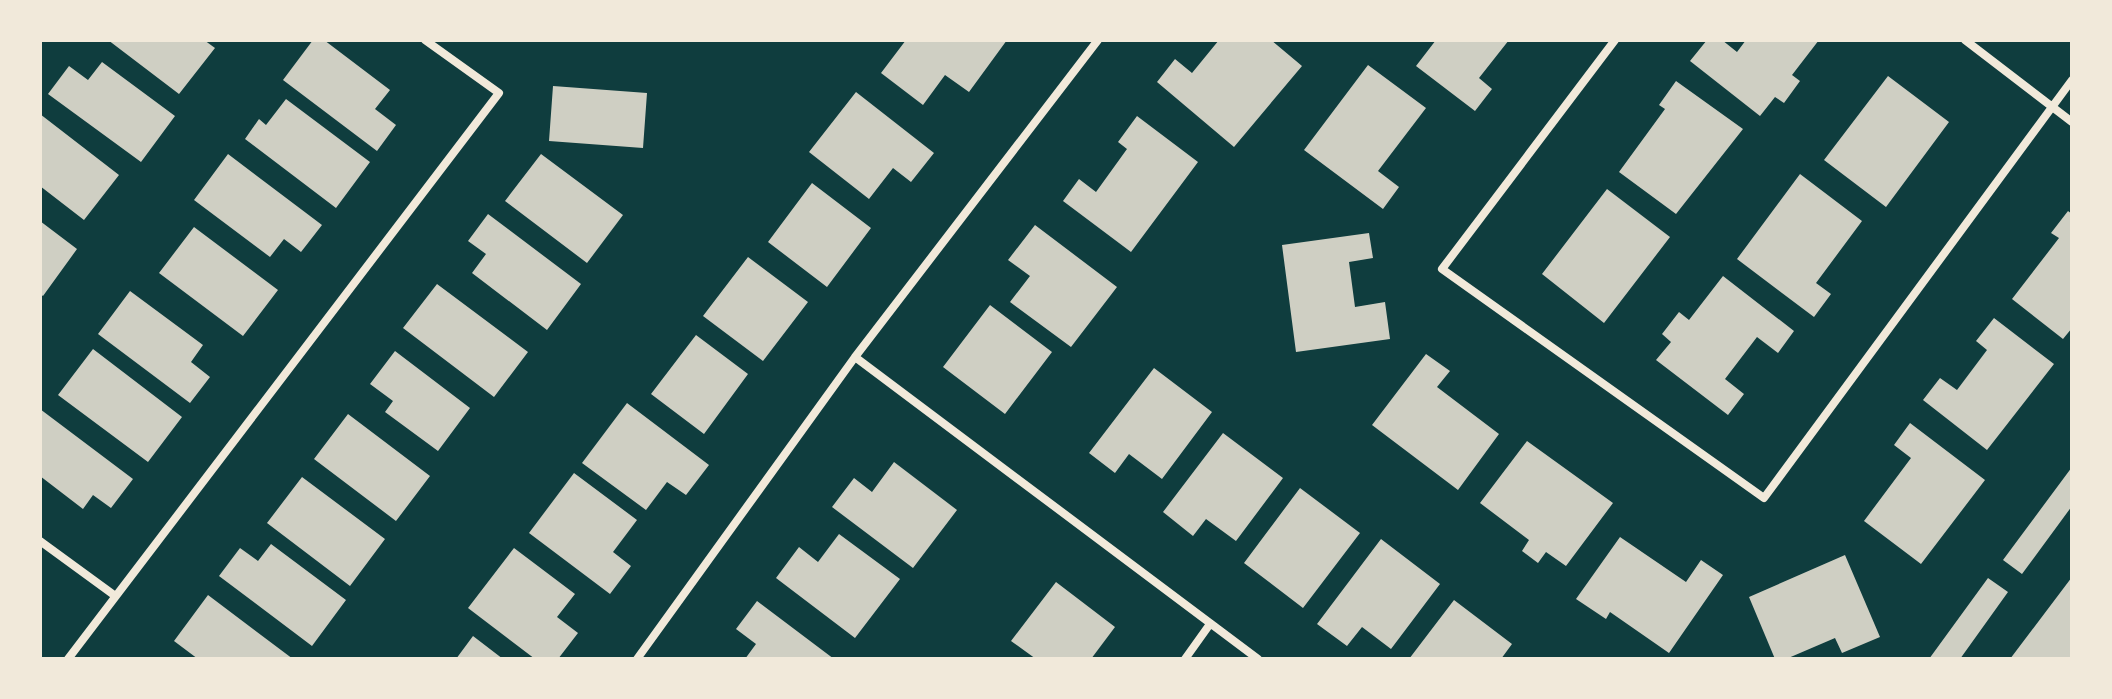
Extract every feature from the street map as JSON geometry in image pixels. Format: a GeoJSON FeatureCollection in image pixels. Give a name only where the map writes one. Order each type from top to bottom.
{"type":"FeatureCollection","features":[{"type":"Feature","properties":{"kind":"street"},"geometry":{"type":"LineString","coordinates":[[68,659],[499,93],[425,40]]}},
{"type":"Feature","properties":{"kind":"street"},"geometry":{"type":"LineString","coordinates":[[637,659],[855,357],[1098,40]]}},
{"type":"Feature","properties":{"kind":"street"},"geometry":{"type":"LineString","coordinates":[[1615,40],[1442,269],[1764,498],[2072,80]]}},
{"type":"Feature","properties":{"kind":"street"},"geometry":{"type":"LineString","coordinates":[[1965,40],[2072,122]]}},
{"type":"Feature","properties":{"kind":"street"},"geometry":{"type":"LineString","coordinates":[[855,357],[1258,659]]}},
{"type":"Feature","properties":{"kind":"street"},"geometry":{"type":"LineString","coordinates":[[40,541],[114,595]]}},
{"type":"Feature","properties":{"kind":"street"},"geometry":{"type":"LineString","coordinates":[[1185,659],[1210,624]]}},
{"type":"Feature","properties":{"kind":"building"},"geometry":{"type":"Polygon","coordinates":[[[108,40],[204,40],[215,48],[179,94],[108,40]]]}},
{"type":"Feature","properties":{"kind":"building"},"geometry":{"type":"Polygon","coordinates":[[[313,40],[324,40],[390,90],[375,109],[396,125],[377,151],[283,80],[313,40]]]}},
{"type":"Feature","properties":{"kind":"building"},"geometry":{"type":"Polygon","coordinates":[[[906,40],[1007,40],[969,92],[945,75],[923,105],[881,73],[906,40]]]}},
{"type":"Feature","properties":{"kind":"building"},"geometry":{"type":"Polygon","coordinates":[[[1219,40],[1271,40],[1302,66],[1234,147],[1157,82],[1175,59],[1192,73],[1219,40]]]}},
{"type":"Feature","properties":{"kind":"building"},"geometry":{"type":"Polygon","coordinates":[[[1436,40],[1509,40],[1479,78],[1492,89],[1475,111],[1416,66],[1436,40]]]}},
{"type":"Feature","properties":{"kind":"building"},"geometry":{"type":"Polygon","coordinates":[[[1707,40],[1722,40],[1737,52],[1746,40],[1819,40],[1792,75],[1800,81],[1784,103],[1775,97],[1760,116],[1690,61],[1707,40]]]}},
{"type":"Feature","properties":{"kind":"building"},"geometry":{"type":"Polygon","coordinates":[[[102,62],[175,116],[141,162],[48,94],[69,66],[88,80],[102,62]]]}},
{"type":"Feature","properties":{"kind":"building"},"geometry":{"type":"Polygon","coordinates":[[[1368,65],[1426,108],[1378,171],[1399,187],[1383,209],[1304,150],[1368,65]]]}},
{"type":"Feature","properties":{"kind":"building"},"geometry":{"type":"Polygon","coordinates":[[[1888,76],[1949,122],[1886,207],[1824,160],[1888,76]]]}},
{"type":"Feature","properties":{"kind":"building"},"geometry":{"type":"Polygon","coordinates":[[[1676,81],[1743,129],[1676,214],[1619,172],[1665,109],[1659,105],[1676,81]]]}},
{"type":"Feature","properties":{"kind":"building"},"geometry":{"type":"Polygon","coordinates":[[[553,86],[647,93],[643,148],[549,141],[553,86]]]}},
{"type":"Feature","properties":{"kind":"building"},"geometry":{"type":"Polygon","coordinates":[[[856,92],[934,153],[911,182],[893,168],[869,199],[809,152],[856,92]]]}},
{"type":"Feature","properties":{"kind":"building"},"geometry":{"type":"Polygon","coordinates":[[[286,99],[370,162],[336,208],[245,139],[259,119],[266,125],[286,99]]]}},
{"type":"Feature","properties":{"kind":"building"},"geometry":{"type":"Polygon","coordinates":[[[40,114],[119,175],[84,220],[40,186],[40,114]]]}},
{"type":"Feature","properties":{"kind":"building"},"geometry":{"type":"Polygon","coordinates":[[[1137,116],[1198,162],[1131,252],[1063,201],[1079,179],[1096,192],[1127,149],[1118,142],[1137,116]]]}},
{"type":"Feature","properties":{"kind":"building"},"geometry":{"type":"Polygon","coordinates":[[[228,154],[322,225],[301,252],[284,239],[270,257],[194,200],[228,154]]]}},
{"type":"Feature","properties":{"kind":"building"},"geometry":{"type":"Polygon","coordinates":[[[541,154],[623,215],[587,263],[505,201],[541,154]]]}},
{"type":"Feature","properties":{"kind":"building"},"geometry":{"type":"Polygon","coordinates":[[[1800,174],[1862,221],[1816,283],[1831,294],[1814,317],[1737,259],[1800,174]]]}},
{"type":"Feature","properties":{"kind":"building"},"geometry":{"type":"Polygon","coordinates":[[[812,183],[871,228],[827,287],[768,242],[812,183]]]}},
{"type":"Feature","properties":{"kind":"building"},"geometry":{"type":"Polygon","coordinates":[[[1607,189],[1670,237],[1604,323],[1542,274],[1607,189]]]}},
{"type":"Feature","properties":{"kind":"building"},"geometry":{"type":"Polygon","coordinates":[[[2068,211],[2072,214],[2072,328],[2063,339],[2012,299],[2059,238],[2051,233],[2068,211]]]}},
{"type":"Feature","properties":{"kind":"building"},"geometry":{"type":"Polygon","coordinates":[[[488,214],[581,284],[547,330],[472,273],[486,254],[468,241],[488,214]]]}},
{"type":"Feature","properties":{"kind":"building"},"geometry":{"type":"Polygon","coordinates":[[[40,221],[77,249],[43,296],[40,294],[40,221]]]}},
{"type":"Feature","properties":{"kind":"building"},"geometry":{"type":"Polygon","coordinates":[[[1035,225],[1117,287],[1071,347],[1010,302],[1030,276],[1008,260],[1035,225]]]}},
{"type":"Feature","properties":{"kind":"building"},"geometry":{"type":"Polygon","coordinates":[[[194,227],[278,290],[243,336],[159,273],[194,227]]]}},
{"type":"Feature","properties":{"kind":"building"},"geometry":{"type":"Polygon","coordinates":[[[1369,233],[1373,258],[1349,262],[1355,307],[1385,302],[1390,339],[1296,352],[1282,245],[1369,233]]]}},
{"type":"Feature","properties":{"kind":"building"},"geometry":{"type":"Polygon","coordinates":[[[748,257],[808,302],[763,361],[703,316],[748,257]]]}},
{"type":"Feature","properties":{"kind":"building"},"geometry":{"type":"Polygon","coordinates":[[[1723,276],[1794,331],[1778,353],[1757,337],[1725,379],[1744,394],[1728,415],[1656,360],[1671,342],[1662,334],[1679,312],[1689,320],[1723,276]]]}},
{"type":"Feature","properties":{"kind":"building"},"geometry":{"type":"Polygon","coordinates":[[[437,284],[528,352],[494,397],[403,328],[437,284]]]}},
{"type":"Feature","properties":{"kind":"building"},"geometry":{"type":"Polygon","coordinates":[[[130,291],[203,345],[191,362],[210,377],[190,403],[98,334],[130,291]]]}},
{"type":"Feature","properties":{"kind":"building"},"geometry":{"type":"Polygon","coordinates":[[[990,305],[1052,352],[1005,414],[943,367],[990,305]]]}},
{"type":"Feature","properties":{"kind":"building"},"geometry":{"type":"Polygon","coordinates":[[[1994,318],[2054,364],[1987,450],[1923,400],[1940,378],[1957,390],[1987,350],[1976,341],[1994,318]]]}},
{"type":"Feature","properties":{"kind":"building"},"geometry":{"type":"Polygon","coordinates":[[[696,335],[748,374],[704,434],[651,394],[696,335]]]}},
{"type":"Feature","properties":{"kind":"building"},"geometry":{"type":"Polygon","coordinates":[[[93,349],[182,417],[148,462],[58,395],[93,349]]]}},
{"type":"Feature","properties":{"kind":"building"},"geometry":{"type":"Polygon","coordinates":[[[395,351],[470,408],[438,451],[385,412],[393,401],[370,384],[395,351]]]}},
{"type":"Feature","properties":{"kind":"building"},"geometry":{"type":"Polygon","coordinates":[[[1426,354],[1450,371],[1437,387],[1499,434],[1458,490],[1372,425],[1426,354]]]}},
{"type":"Feature","properties":{"kind":"building"},"geometry":{"type":"Polygon","coordinates":[[[1154,368],[1212,412],[1162,479],[1129,454],[1115,473],[1089,453],[1154,368]]]}},
{"type":"Feature","properties":{"kind":"building"},"geometry":{"type":"Polygon","coordinates":[[[627,403],[709,465],[686,495],[667,482],[646,510],[582,463],[627,403]]]}},
{"type":"Feature","properties":{"kind":"building"},"geometry":{"type":"Polygon","coordinates":[[[40,409],[133,479],[111,508],[93,495],[83,509],[40,476],[40,409]]]}},
{"type":"Feature","properties":{"kind":"building"},"geometry":{"type":"Polygon","coordinates":[[[348,414],[430,476],[396,521],[314,459],[348,414]]]}},
{"type":"Feature","properties":{"kind":"building"},"geometry":{"type":"Polygon","coordinates":[[[1910,423],[1985,480],[1921,564],[1864,521],[1911,458],[1894,445],[1910,423]]]}},
{"type":"Feature","properties":{"kind":"building"},"geometry":{"type":"Polygon","coordinates":[[[1223,433],[1283,478],[1236,541],[1206,519],[1193,536],[1163,512],[1223,433]]]}},
{"type":"Feature","properties":{"kind":"building"},"geometry":{"type":"Polygon","coordinates":[[[1527,441],[1613,503],[1566,566],[1546,552],[1538,563],[1522,551],[1529,540],[1480,503],[1527,441]]]}},
{"type":"Feature","properties":{"kind":"building"},"geometry":{"type":"Polygon","coordinates":[[[894,462],[957,510],[913,568],[832,507],[854,478],[872,492],[894,462]]]}},
{"type":"Feature","properties":{"kind":"building"},"geometry":{"type":"Polygon","coordinates":[[[2072,467],[2072,506],[2022,574],[2003,560],[2072,467]]]}},
{"type":"Feature","properties":{"kind":"building"},"geometry":{"type":"Polygon","coordinates":[[[574,473],[637,520],[613,552],[631,566],[610,594],[529,533],[574,473]]]}},
{"type":"Feature","properties":{"kind":"building"},"geometry":{"type":"Polygon","coordinates":[[[302,477],[385,539],[350,586],[267,523],[302,477]]]}},
{"type":"Feature","properties":{"kind":"building"},"geometry":{"type":"Polygon","coordinates":[[[1300,488],[1360,533],[1303,608],[1244,563],[1300,488]]]}},
{"type":"Feature","properties":{"kind":"building"},"geometry":{"type":"Polygon","coordinates":[[[839,534],[900,579],[855,638],[776,578],[799,547],[818,562],[839,534]]]}},
{"type":"Feature","properties":{"kind":"building"},"geometry":{"type":"Polygon","coordinates":[[[1620,537],[1686,582],[1701,560],[1723,575],[1669,653],[1610,612],[1606,619],[1576,599],[1620,537]]]}},
{"type":"Feature","properties":{"kind":"building"},"geometry":{"type":"Polygon","coordinates":[[[1381,539],[1440,584],[1391,649],[1362,627],[1347,646],[1317,624],[1381,539]]]}},
{"type":"Feature","properties":{"kind":"building"},"geometry":{"type":"Polygon","coordinates":[[[271,544],[346,600],[312,646],[219,576],[240,548],[258,561],[271,544]]]}},
{"type":"Feature","properties":{"kind":"building"},"geometry":{"type":"Polygon","coordinates":[[[514,548],[575,594],[557,617],[578,633],[558,659],[535,659],[468,608],[514,548]]]}},
{"type":"Feature","properties":{"kind":"building"},"geometry":{"type":"Polygon","coordinates":[[[1845,555],[1880,637],[1842,653],[1835,638],[1786,659],[1775,659],[1749,597],[1845,555]]]}},
{"type":"Feature","properties":{"kind":"building"},"geometry":{"type":"Polygon","coordinates":[[[2072,577],[2072,659],[2010,659],[2072,577]]]}},
{"type":"Feature","properties":{"kind":"building"},"geometry":{"type":"Polygon","coordinates":[[[1988,578],[2008,592],[1960,659],[1929,659],[1988,578]]]}},
{"type":"Feature","properties":{"kind":"building"},"geometry":{"type":"Polygon","coordinates":[[[1056,582],[1115,627],[1091,659],[1036,659],[1011,641],[1056,582]]]}},
{"type":"Feature","properties":{"kind":"building"},"geometry":{"type":"Polygon","coordinates":[[[208,595],[293,659],[198,659],[174,641],[208,595]]]}},
{"type":"Feature","properties":{"kind":"building"},"geometry":{"type":"Polygon","coordinates":[[[1454,600],[1512,644],[1501,659],[1409,659],[1454,600]]]}},
{"type":"Feature","properties":{"kind":"building"},"geometry":{"type":"Polygon","coordinates":[[[757,601],[834,659],[745,659],[756,644],[736,629],[757,601]]]}},
{"type":"Feature","properties":{"kind":"building"},"geometry":{"type":"Polygon","coordinates":[[[473,636],[503,659],[456,659],[473,636]]]}}]}
